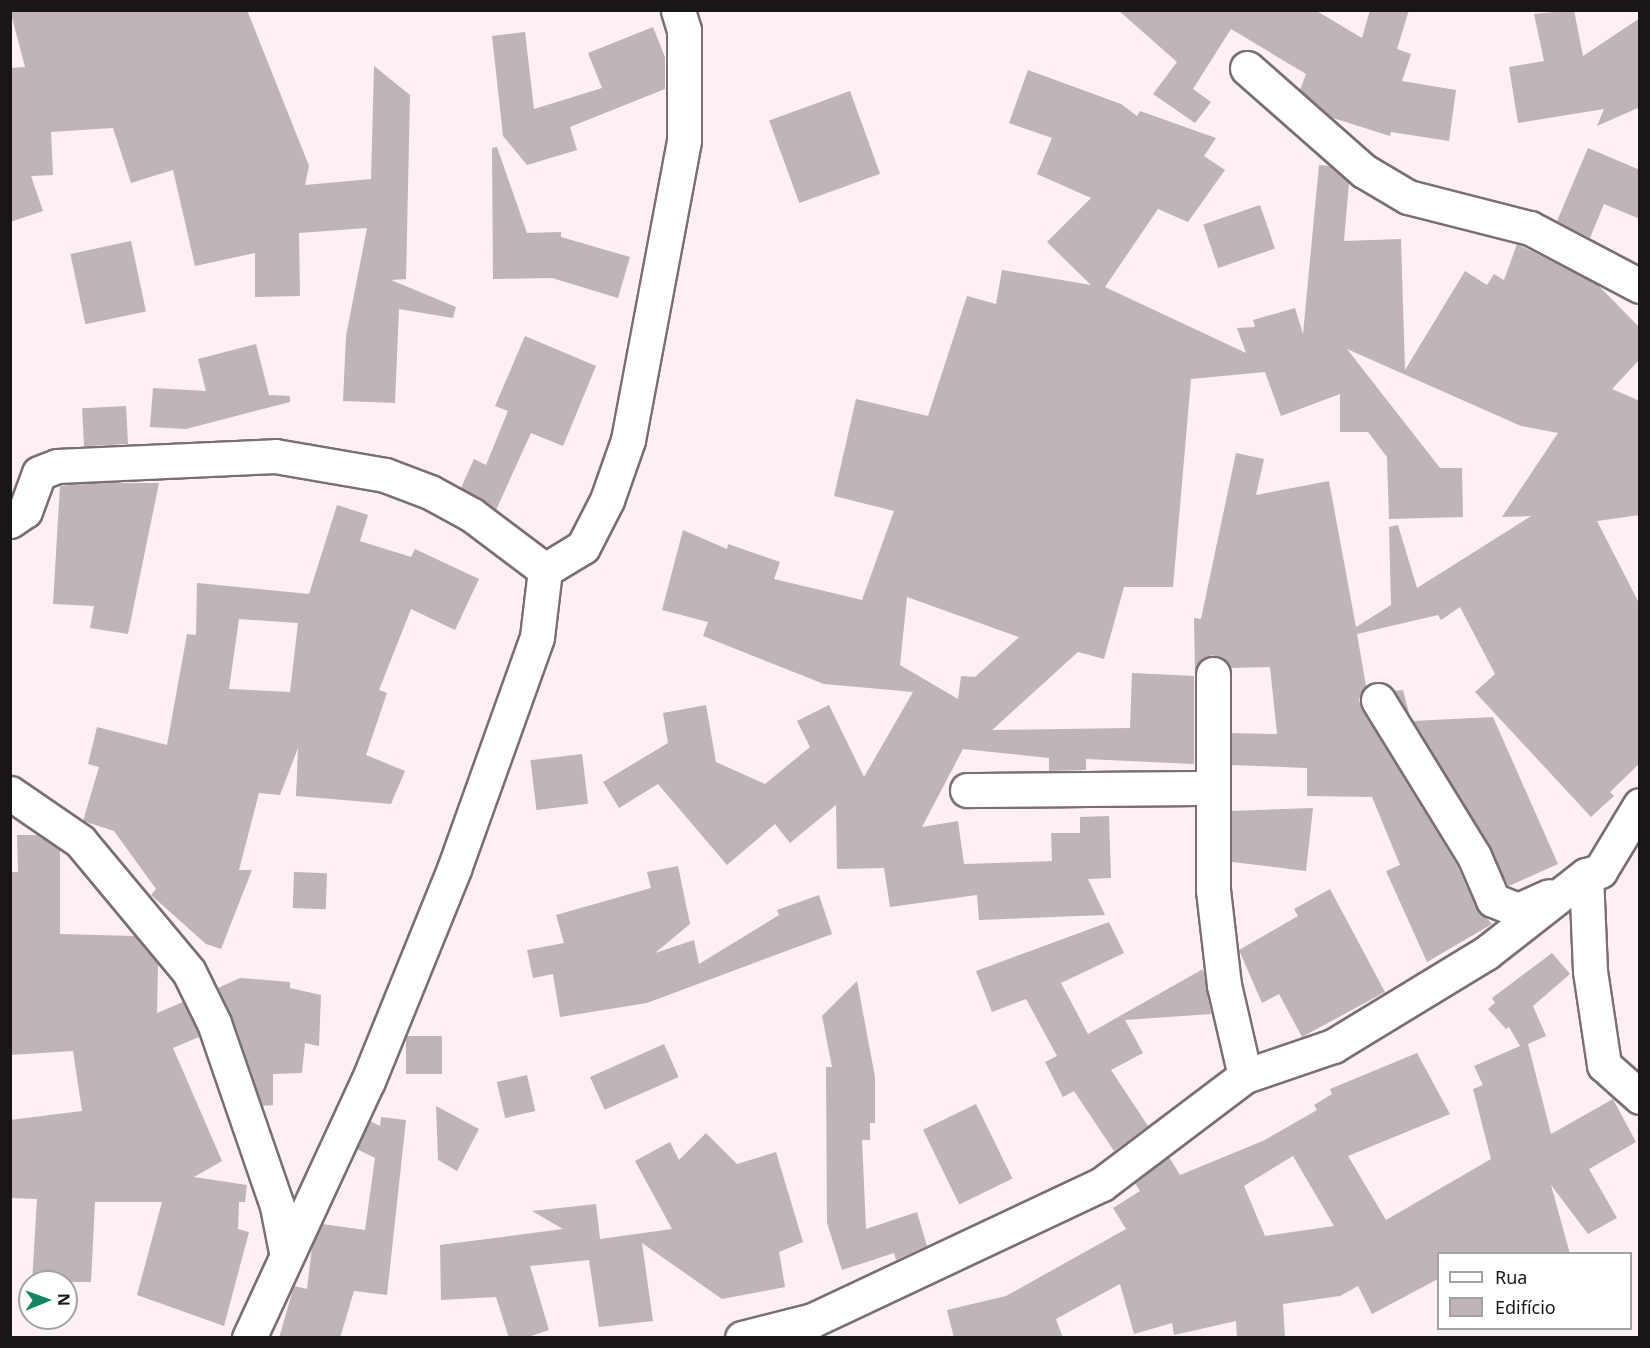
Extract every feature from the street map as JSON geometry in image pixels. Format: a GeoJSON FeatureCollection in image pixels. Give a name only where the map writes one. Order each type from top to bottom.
{"type":"FeatureCollection","features":[{"type":"Feature","properties":{"kind":"street"},"geometry":{"type":"LineString","coordinates":[[545,570],[583,547],[607,500],[628,440],[684,140],[684,30],[678,10]]}},
{"type":"Feature","properties":{"kind":"street"},"geometry":{"type":"LineString","coordinates":[[1247,68],[1364,171],[1408,197],[1530,228],[1640,286]]}},
{"type":"Feature","properties":{"kind":"street"},"geometry":{"type":"LineString","coordinates":[[10,521],[25,511],[36,478],[46,468],[275,456],[385,475],[430,492],[472,515],[545,570]]}},
{"type":"Feature","properties":{"kind":"street"},"geometry":{"type":"LineString","coordinates":[[249,1338],[286,1252],[368,1081],[454,869],[537,637],[545,570]]}},
{"type":"Feature","properties":{"kind":"street"},"geometry":{"type":"LineString","coordinates":[[1213,674],[1209,789],[1224,985],[1245,1076]]}},
{"type":"Feature","properties":{"kind":"street"},"geometry":{"type":"LineString","coordinates":[[1378,700],[1474,856],[1493,900],[1518,910],[1532,907],[1610,853]]}},
{"type":"Feature","properties":{"kind":"street"},"geometry":{"type":"LineString","coordinates":[[967,790],[1209,789]]}},
{"type":"Feature","properties":{"kind":"street"},"geometry":{"type":"LineString","coordinates":[[10,793],[80,841],[189,972],[214,1023],[277,1206],[286,1252]]}},
{"type":"Feature","properties":{"kind":"street"},"geometry":{"type":"LineString","coordinates":[[742,1338],[813,1320],[1102,1184],[1245,1076],[1333,1046],[1486,953],[1586,875],[1600,871],[1640,805]]}},
{"type":"Feature","properties":{"kind":"street"},"geometry":{"type":"LineString","coordinates":[[1586,875],[1590,971],[1604,1065],[1640,1097]]}},
{"type":"Feature","properties":{"kind":"building"},"geometry":{"type":"Polygon","coordinates":[[[10,10],[247,10],[309,166],[305,185],[371,179],[374,66],[410,95],[406,279],[391,280],[456,307],[453,318],[399,309],[395,403],[343,401],[346,336],[367,228],[299,233],[300,296],[255,297],[255,253],[195,266],[173,170],[131,183],[113,128],[51,132],[53,175],[31,176],[43,211],[10,222],[10,68],[25,67],[10,10]]]}},
{"type":"Feature","properties":{"kind":"building"},"geometry":{"type":"Polygon","coordinates":[[[1118,10],[1315,10],[1362,38],[1370,10],[1409,10],[1397,49],[1411,54],[1402,81],[1456,90],[1449,141],[1391,132],[1390,136],[1333,118],[1300,90],[1306,74],[1231,29],[1193,89],[1211,102],[1195,123],[1153,94],[1177,62],[1118,10]]]}},
{"type":"Feature","properties":{"kind":"building"},"geometry":{"type":"Polygon","coordinates":[[[1574,10],[1583,56],[1640,18],[1640,107],[1597,126],[1604,109],[1518,123],[1509,67],[1544,61],[1534,14],[1574,10]]]}},
{"type":"Feature","properties":{"kind":"building"},"geometry":{"type":"Polygon","coordinates":[[[653,27],[665,57],[665,89],[570,127],[577,150],[527,165],[503,136],[492,36],[525,32],[534,109],[602,88],[588,53],[653,27]]]}},
{"type":"Feature","properties":{"kind":"building"},"geometry":{"type":"Polygon","coordinates":[[[1028,70],[1121,104],[1137,116],[1140,111],[1216,138],[1204,156],[1225,170],[1188,222],[1158,209],[1105,287],[1246,353],[1237,328],[1255,327],[1253,320],[1295,308],[1303,334],[1319,165],[1330,166],[1349,183],[1344,241],[1401,239],[1405,370],[1465,271],[1487,285],[1494,274],[1504,280],[1517,244],[1597,284],[1640,328],[1640,359],[1612,389],[1640,401],[1640,515],[1597,521],[1640,605],[1640,763],[1610,792],[1614,796],[1591,817],[1475,692],[1495,674],[1460,607],[1441,620],[1438,615],[1357,634],[1366,686],[1359,700],[1362,710],[1457,865],[1476,907],[1492,924],[1427,962],[1386,871],[1400,865],[1372,797],[1307,796],[1307,768],[1232,765],[1232,733],[1277,734],[1270,667],[1230,668],[1212,655],[1195,670],[1194,618],[1201,619],[1236,453],[1264,459],[1256,495],[1329,481],[1356,627],[1391,605],[1389,527],[1398,525],[1417,588],[1531,516],[1502,517],[1558,433],[1521,426],[1347,349],[1440,468],[1462,468],[1463,517],[1389,519],[1387,457],[1368,432],[1340,432],[1340,394],[1281,416],[1265,372],[1191,379],[1173,587],[1124,587],[1104,659],[1078,652],[992,730],[1130,728],[1132,673],[1194,676],[1194,764],[1086,759],[1086,770],[1049,771],[1049,758],[963,749],[922,827],[958,821],[964,864],[1052,861],[1051,833],[1080,833],[1080,817],[1109,816],[1111,878],[1088,879],[1105,915],[979,920],[977,895],[890,907],[884,868],[837,869],[836,805],[790,843],[775,824],[727,865],[658,784],[619,808],[603,782],[668,743],[663,713],[706,705],[716,762],[765,784],[810,747],[797,721],[829,705],[864,777],[913,692],[824,684],[703,636],[708,622],[662,610],[683,530],[727,549],[728,544],[780,562],[774,579],[862,600],[894,511],[834,496],[856,399],[928,416],[967,296],[996,304],[1002,270],[1091,285],[1047,242],[1091,198],[1037,174],[1052,138],[1009,123],[1028,70]],[[907,597],[900,665],[958,699],[961,676],[975,677],[1019,637],[907,597]]]}},
{"type":"Feature","properties":{"kind":"building"},"geometry":{"type":"Polygon","coordinates":[[[850,91],[880,174],[799,203],[769,120],[850,91]]]}},
{"type":"Feature","properties":{"kind":"building"},"geometry":{"type":"Polygon","coordinates":[[[497,147],[527,233],[561,232],[561,237],[630,257],[618,298],[552,278],[493,279],[492,148],[497,147]]]}},
{"type":"Feature","properties":{"kind":"building"},"geometry":{"type":"Polygon","coordinates":[[[1588,148],[1640,170],[1640,219],[1604,204],[1590,238],[1557,221],[1588,148]]]}},
{"type":"Feature","properties":{"kind":"building"},"geometry":{"type":"Polygon","coordinates":[[[1260,205],[1275,248],[1218,268],[1203,225],[1260,205]]]}},
{"type":"Feature","properties":{"kind":"building"},"geometry":{"type":"Polygon","coordinates":[[[131,241],[146,311],[85,324],[70,254],[131,241]]]}},
{"type":"Feature","properties":{"kind":"building"},"geometry":{"type":"Polygon","coordinates":[[[525,336],[596,366],[563,446],[531,433],[496,510],[461,488],[474,459],[486,465],[508,411],[495,406],[525,336]]]}},
{"type":"Feature","properties":{"kind":"building"},"geometry":{"type":"Polygon","coordinates":[[[256,344],[269,395],[290,396],[290,402],[186,429],[150,427],[153,388],[206,391],[198,359],[256,344]]]}},
{"type":"Feature","properties":{"kind":"building"},"geometry":{"type":"Polygon","coordinates":[[[126,406],[128,444],[84,446],[82,408],[126,406]]]}},
{"type":"Feature","properties":{"kind":"building"},"geometry":{"type":"Polygon","coordinates":[[[85,483],[159,483],[128,634],[90,628],[94,606],[53,604],[60,486],[85,483]]]}},
{"type":"Feature","properties":{"kind":"building"},"geometry":{"type":"Polygon","coordinates":[[[337,505],[368,515],[360,541],[411,557],[415,549],[479,579],[455,630],[411,609],[379,690],[387,693],[366,755],[405,771],[391,804],[296,796],[298,748],[280,795],[259,793],[239,870],[252,870],[221,949],[206,944],[151,895],[156,889],[114,831],[83,821],[99,767],[88,764],[97,727],[167,745],[187,634],[196,635],[197,583],[309,594],[337,505]],[[239,619],[229,689],[290,692],[298,623],[239,619]]]}},
{"type":"Feature","properties":{"kind":"building"},"geometry":{"type":"Polygon","coordinates":[[[1403,690],[1410,717],[1394,691],[1403,690]]]}},
{"type":"Feature","properties":{"kind":"building"},"geometry":{"type":"Polygon","coordinates":[[[1493,717],[1558,864],[1509,886],[1413,721],[1493,717]]]}},
{"type":"Feature","properties":{"kind":"building"},"geometry":{"type":"Polygon","coordinates":[[[582,754],[588,804],[536,810],[530,760],[582,754]]]}},
{"type":"Feature","properties":{"kind":"building"},"geometry":{"type":"Polygon","coordinates":[[[1313,808],[1306,871],[1232,862],[1232,811],[1313,808]]]}},
{"type":"Feature","properties":{"kind":"building"},"geometry":{"type":"Polygon","coordinates":[[[17,835],[37,835],[60,850],[60,934],[135,936],[158,964],[157,1013],[183,1002],[197,1030],[199,1037],[173,1048],[222,1161],[194,1177],[247,1185],[245,1202],[239,1202],[238,1229],[249,1232],[224,1326],[137,1295],[162,1202],[95,1202],[91,1282],[78,1282],[78,1270],[33,1270],[37,1199],[10,1198],[10,1120],[82,1111],[73,1051],[10,1055],[11,872],[18,872],[17,835]]]}},
{"type":"Feature","properties":{"kind":"building"},"geometry":{"type":"Polygon","coordinates":[[[678,866],[690,924],[655,953],[694,940],[699,964],[779,915],[777,910],[819,895],[832,934],[647,1003],[560,1017],[553,974],[533,978],[527,950],[564,943],[556,915],[651,888],[647,872],[678,866]]]}},
{"type":"Feature","properties":{"kind":"building"},"geometry":{"type":"Polygon","coordinates":[[[294,872],[327,873],[326,909],[293,908],[294,872]]]}},
{"type":"Feature","properties":{"kind":"building"},"geometry":{"type":"Polygon","coordinates":[[[1330,889],[1385,992],[1302,1037],[1279,994],[1262,1003],[1239,950],[1298,916],[1294,909],[1330,889]]]}},
{"type":"Feature","properties":{"kind":"building"},"geometry":{"type":"Polygon","coordinates":[[[1109,922],[1124,953],[1061,983],[1088,1034],[1203,969],[1211,1014],[1125,1020],[1143,1053],[1111,1070],[1148,1126],[1114,1151],[1074,1091],[1063,1097],[1045,1062],[1057,1056],[1026,999],[992,1012],[976,971],[1109,922]]]}},
{"type":"Feature","properties":{"kind":"building"},"geometry":{"type":"Polygon","coordinates":[[[1552,953],[1570,974],[1533,1006],[1546,1036],[1528,1044],[1551,1134],[1613,1099],[1636,1142],[1589,1169],[1617,1218],[1588,1234],[1551,1185],[1569,1252],[1437,1252],[1437,1280],[1372,1314],[1358,1286],[1340,1296],[1283,1304],[1285,1338],[1237,1338],[1236,1321],[1174,1335],[1172,1323],[1134,1334],[1120,1284],[1056,1319],[1063,1338],[954,1338],[947,1310],[1006,1296],[1126,1229],[1113,1208],[1140,1191],[1135,1183],[1169,1157],[1180,1175],[1265,1140],[1317,1110],[1314,1105],[1332,1094],[1330,1089],[1417,1053],[1450,1114],[1348,1156],[1386,1220],[1491,1159],[1473,1089],[1483,1085],[1474,1066],[1520,1046],[1509,1027],[1506,1029],[1488,1009],[1495,1003],[1492,998],[1552,953]],[[1293,1156],[1244,1186],[1265,1236],[1334,1226],[1293,1156]]]}},
{"type":"Feature","properties":{"kind":"building"},"geometry":{"type":"Polygon","coordinates":[[[240,978],[290,982],[290,988],[321,995],[319,1046],[305,1043],[302,1073],[273,1074],[273,1105],[262,1106],[218,988],[240,978]]]}},
{"type":"Feature","properties":{"kind":"building"},"geometry":{"type":"Polygon","coordinates":[[[857,981],[875,1077],[875,1123],[870,1123],[870,1140],[862,1140],[866,1229],[917,1212],[927,1246],[896,1260],[894,1253],[842,1270],[827,1223],[826,1067],[832,1067],[822,1016],[857,981]]]}},
{"type":"Feature","properties":{"kind":"building"},"geometry":{"type":"Polygon","coordinates":[[[406,1036],[442,1036],[442,1074],[406,1074],[406,1036]]]}},
{"type":"Feature","properties":{"kind":"building"},"geometry":{"type":"Polygon","coordinates":[[[664,1044],[679,1077],[605,1110],[590,1077],[664,1044]]]}},
{"type":"Feature","properties":{"kind":"building"},"geometry":{"type":"Polygon","coordinates":[[[527,1075],[535,1111],[505,1118],[497,1082],[527,1075]]]}},
{"type":"Feature","properties":{"kind":"building"},"geometry":{"type":"Polygon","coordinates":[[[976,1104],[1012,1179],[959,1204],[923,1130],[976,1104]]]}},
{"type":"Feature","properties":{"kind":"building"},"geometry":{"type":"Polygon","coordinates":[[[436,1106],[479,1129],[457,1171],[438,1160],[436,1106]]]}},
{"type":"Feature","properties":{"kind":"building"},"geometry":{"type":"Polygon","coordinates":[[[381,1117],[406,1120],[387,1295],[354,1291],[340,1338],[279,1338],[294,1286],[307,1289],[312,1247],[322,1224],[365,1230],[375,1158],[357,1149],[370,1121],[380,1126],[381,1117]]]}},
{"type":"Feature","properties":{"kind":"building"},"geometry":{"type":"Polygon","coordinates":[[[706,1133],[737,1164],[776,1152],[803,1242],[779,1252],[785,1287],[722,1299],[642,1243],[653,1321],[599,1327],[589,1260],[530,1266],[549,1330],[525,1338],[509,1338],[496,1297],[441,1300],[440,1245],[563,1229],[532,1211],[596,1204],[600,1239],[672,1229],[635,1161],[670,1142],[679,1160],[706,1133]]]}}]}
